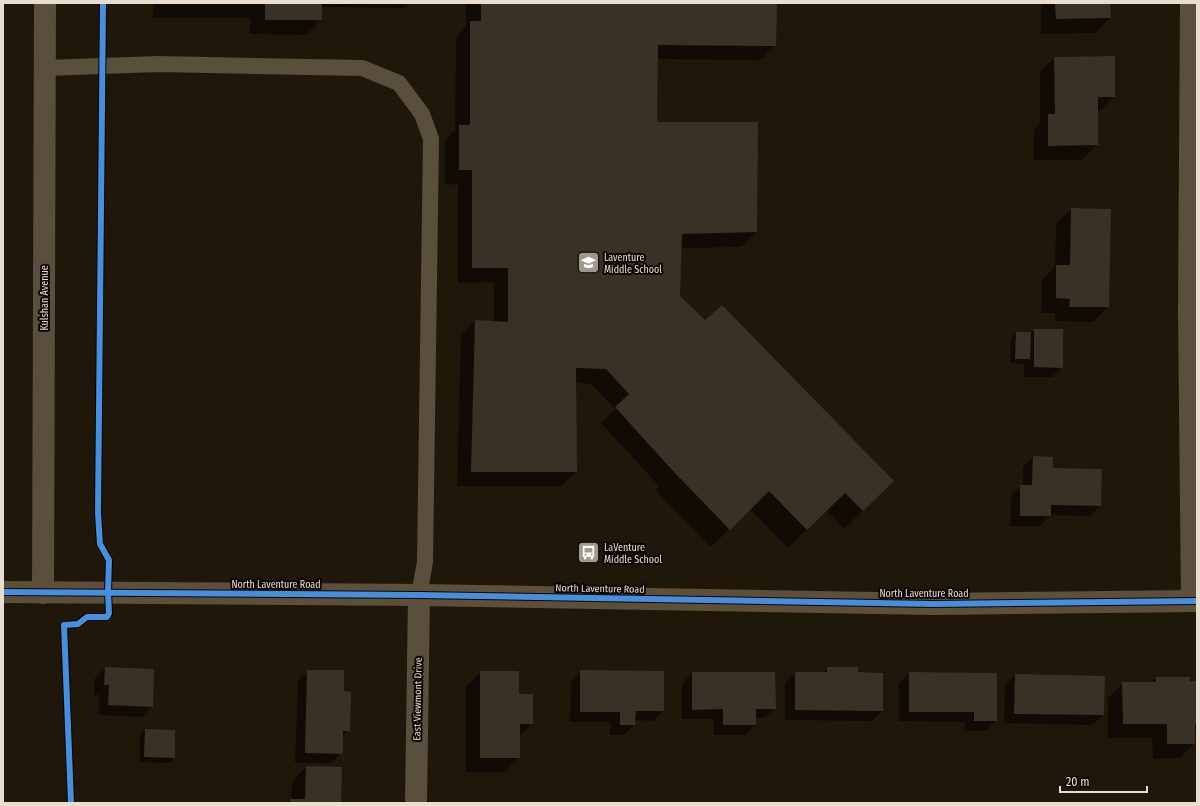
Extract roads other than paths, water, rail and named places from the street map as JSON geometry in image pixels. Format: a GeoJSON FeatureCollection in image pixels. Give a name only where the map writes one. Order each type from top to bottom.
{"type":"FeatureCollection","features":[{"type":"Feature","properties":{"kind":"street","name":"Kulshan Avenue"},"geometry":{"type":"LineString","coordinates":[[43,593],[45,3]]}},
{"type":"Feature","properties":{"kind":"street"},"geometry":{"type":"LineString","coordinates":[[1191,3],[1189,310],[1195,601]]}},
{"type":"Feature","properties":{"kind":"street","name":"North Laventure Road"},"geometry":{"type":"LineString","coordinates":[[3,592],[419,595],[933,604],[1195,601]]}},
{"type":"Feature","properties":{"kind":"street","name":"East Viewmont Drive"},"geometry":{"type":"LineString","coordinates":[[416,803],[419,595]]}},
{"type":"Feature","properties":{"kind":"lane"},"geometry":{"type":"LineString","coordinates":[[45,68],[158,64],[362,68],[399,83],[422,114],[432,139],[425,562],[419,595]]}},
{"type":"Feature","properties":{"kind":"place","name":"Laventure Middle School"},"geometry":{"type":"Point","coordinates":[588,263]}},
{"type":"Feature","properties":{"kind":"place","name":"LaVenture Middle School"},"geometry":{"type":"Point","coordinates":[589,553]}}]}
